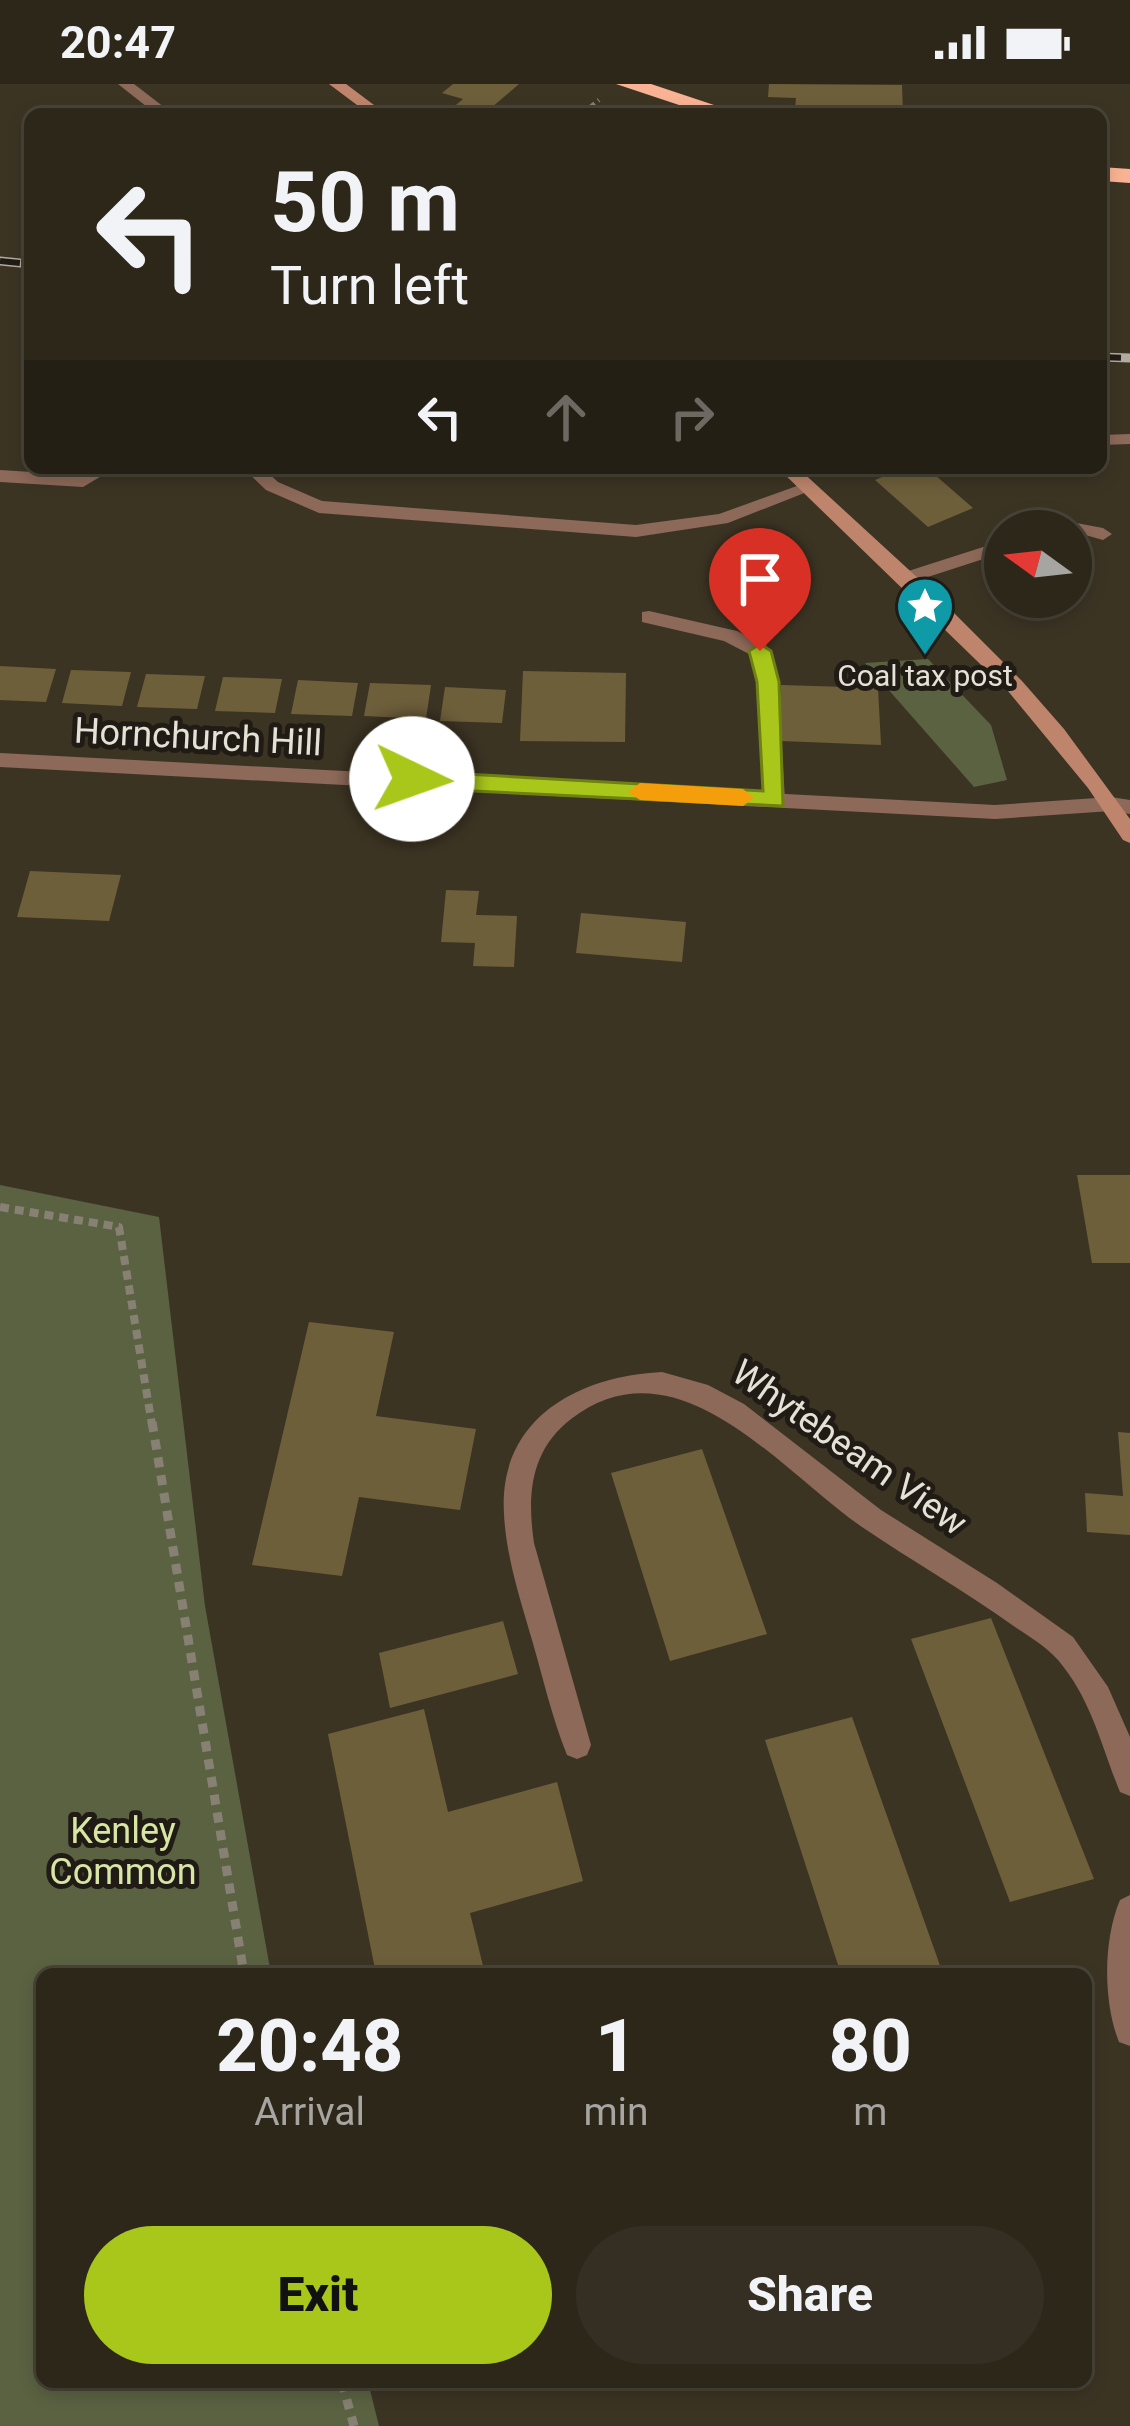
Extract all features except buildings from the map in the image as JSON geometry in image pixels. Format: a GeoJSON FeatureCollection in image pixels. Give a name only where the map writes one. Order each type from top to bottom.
{"type":"FeatureCollection","features":[{"type":"Feature","properties":{"kind":"highway"},"geometry":{"type":"LineString","coordinates":[[627,84],[709,108]]}},
{"type":"Feature","properties":{"kind":"street"},"geometry":{"type":"LineString","coordinates":[[125,84],[158,108]]}},
{"type":"Feature","properties":{"kind":"street"},"geometry":{"type":"LineString","coordinates":[[336,84],[370,108]]}},
{"type":"Feature","properties":{"kind":"street"},"geometry":{"type":"LineString","coordinates":[[0,476],[82,482],[96,474]]}},
{"type":"Feature","properties":{"kind":"street"},"geometry":{"type":"LineString","coordinates":[[259,474],[272,486],[319,507],[635,531],[722,519],[808,488]]}},
{"type":"Feature","properties":{"kind":"street"},"geometry":{"type":"LineString","coordinates":[[793,474],[1054,730],[1121,806],[1130,835]]}},
{"type":"Feature","properties":{"kind":"street"},"geometry":{"type":"LineString","coordinates":[[1092,532],[1103,534]]}},
{"type":"Feature","properties":{"kind":"street"},"geometry":{"type":"LineString","coordinates":[[903,579],[984,552]]}},
{"type":"Feature","properties":{"kind":"street"},"geometry":{"type":"LineString","coordinates":[[649,617],[730,637],[760,651],[768,682],[775,800]]}},
{"type":"Feature","properties":{"kind":"street","name":"Hornchurch Hill"},"geometry":{"type":"LineString","coordinates":[[0,760],[995,812],[1121,806]]}},
{"type":"Feature","properties":{"kind":"street","name":"Whytebeam View"},"geometry":{"type":"LineString","coordinates":[[577,1745],[518,1529],[517,1489],[527,1453],[546,1425],[569,1405],[601,1388],[656,1382],[694,1387],[715,1396],[870,1518],[978,1582],[1066,1649],[1120,1743],[1130,1782]]}},
{"type":"Feature","properties":{"kind":"street"},"geometry":{"type":"LineString","coordinates":[[1130,1910],[1122,1976],[1130,2031]]}},
{"type":"Feature","properties":{"kind":"path"},"geometry":{"type":"LineString","coordinates":[[0,1207],[119,1228],[243,1968]]}},
{"type":"Feature","properties":{"kind":"path"},"geometry":{"type":"LineString","coordinates":[[344,2388],[354,2426]]}},
{"type":"Feature","properties":{"kind":"green space"},"geometry":{"type":"Polygon","coordinates":[[[928,659],[991,725],[1007,780],[974,787],[865,663],[928,659]]]}},
{"type":"Feature","properties":{"kind":"green space","name":"Kenley Common"},"geometry":{"type":"Polygon","coordinates":[[[0,1185],[159,1217],[205,1606],[270,1968],[36,1968],[36,2388],[370,2388],[379,2426],[0,2426],[0,1185]]]}},
{"type":"Feature","properties":{"kind":"railway"},"geometry":{"type":"LineString","coordinates":[[0,261],[24,263]]}},
{"type":"Feature","properties":{"kind":"railway"},"geometry":{"type":"LineString","coordinates":[[1107,357],[1130,358]]}},
{"type":"Feature","properties":{"kind":"slow traffic"},"geometry":{"type":"LineString","coordinates":[[640,792],[743,798]]}},
{"type":"Feature","properties":{"kind":"place","name":"Coal tax post"},"geometry":{"type":"Point","coordinates":[925,657]}},
{"type":"Feature","properties":{"kind":"route"},"geometry":{"type":"LineString","coordinates":[[412,779],[775,800],[768,682],[760,651]]}}]}
